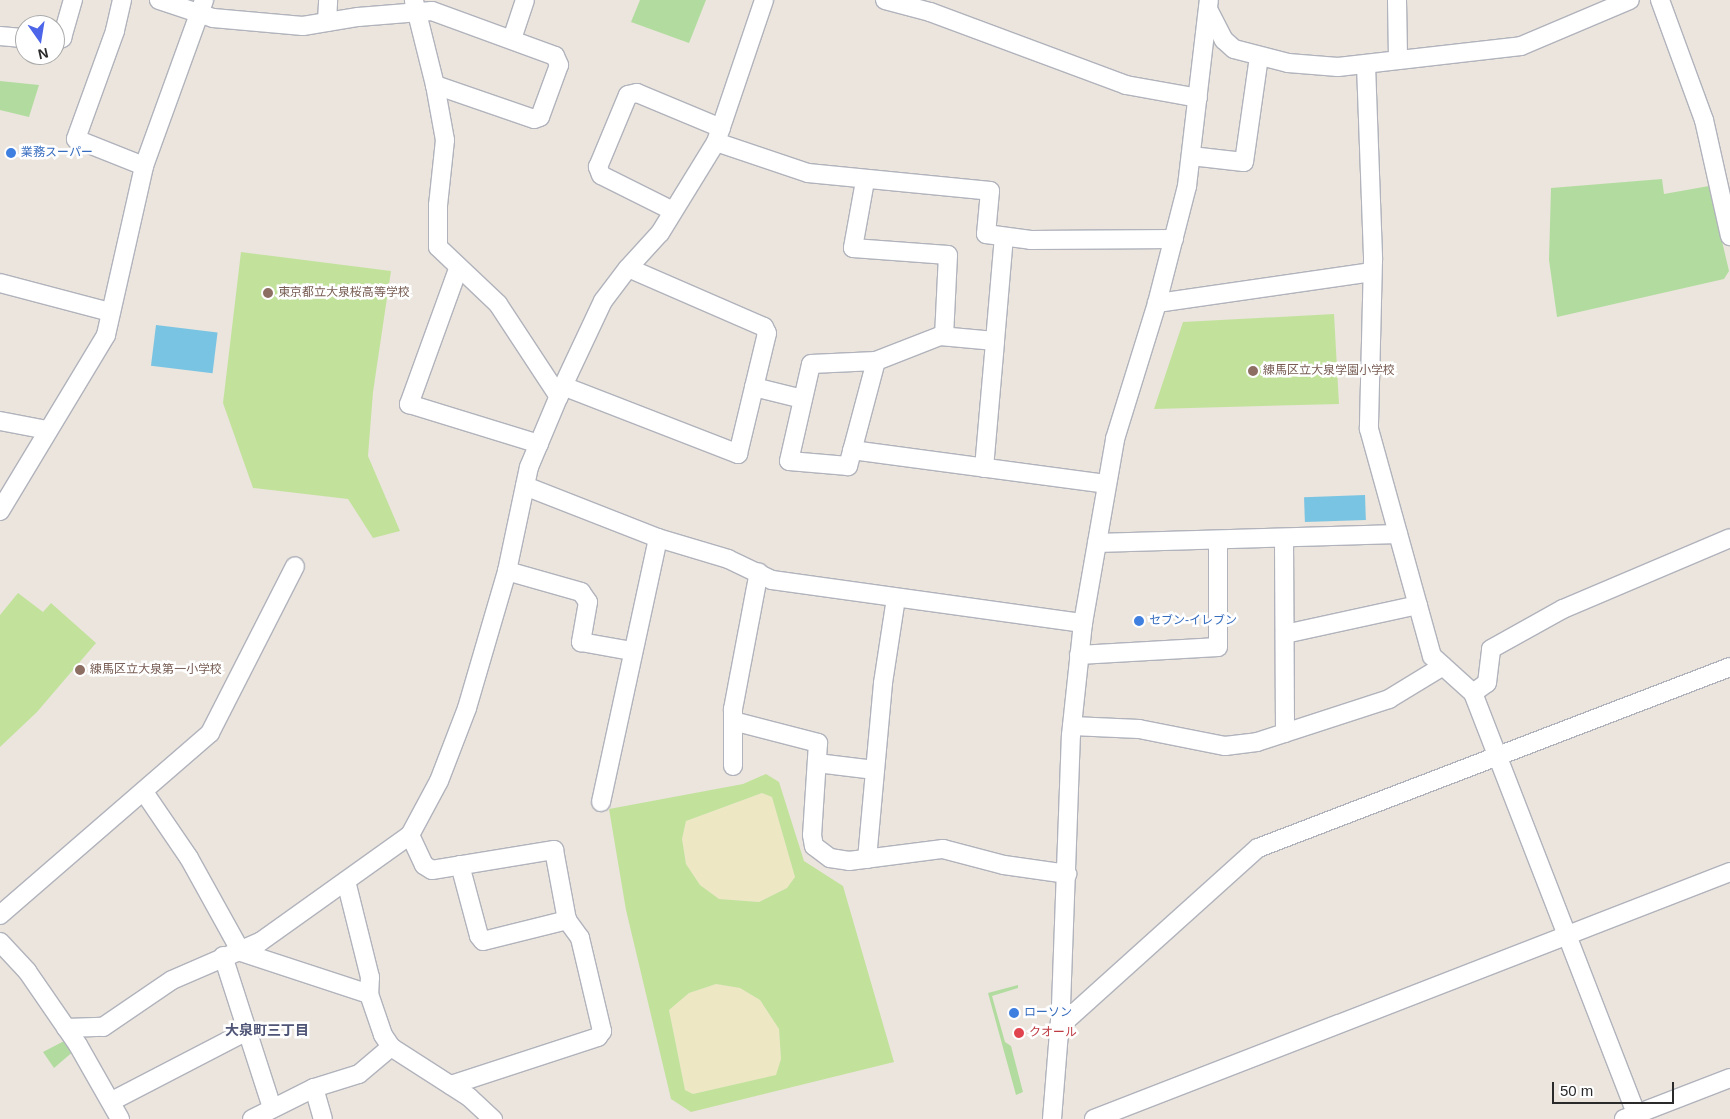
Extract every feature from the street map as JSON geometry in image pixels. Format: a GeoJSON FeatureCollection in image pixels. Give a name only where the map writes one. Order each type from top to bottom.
{"type":"FeatureCollection","features":[{"type":"Feature","properties":{"kind":"street"},"geometry":{"type":"LineString","coordinates":[[65,28],[73,0]]}},
{"type":"Feature","properties":{"kind":"street"},"geometry":{"type":"LineString","coordinates":[[122,0],[115,31],[76,138],[144,166]]}},
{"type":"Feature","properties":{"kind":"street"},"geometry":{"type":"LineString","coordinates":[[159,0],[202,7],[246,23],[303,26],[415,6],[512,39],[555,56],[559,65],[540,117],[534,119],[435,85]]}},
{"type":"Feature","properties":{"kind":"street"},"geometry":{"type":"LineString","coordinates":[[327,22],[328,0]]}},
{"type":"Feature","properties":{"kind":"street"},"geometry":{"type":"LineString","coordinates":[[512,39],[525,0]]}},
{"type":"Feature","properties":{"kind":"street"},"geometry":{"type":"LineString","coordinates":[[66,1028],[103,1027],[172,980],[223,956],[241,952],[260,942],[410,835],[435,790],[454,746],[507,571],[526,486],[539,444],[561,392],[604,301],[628,268],[660,233],[718,135],[764,0]]}},
{"type":"Feature","properties":{"kind":"street"},"geometry":{"type":"LineString","coordinates":[[885,0],[930,12],[1126,85],[1198,98]]}},
{"type":"Feature","properties":{"kind":"street"},"geometry":{"type":"LineString","coordinates":[[1397,0],[1398,60]]}},
{"type":"Feature","properties":{"kind":"street"},"geometry":{"type":"LineString","coordinates":[[1205,42],[1288,63],[1338,67],[1521,46],[1630,0]]}},
{"type":"Feature","properties":{"kind":"street"},"geometry":{"type":"LineString","coordinates":[[1660,0],[1723,168],[1730,236]]}},
{"type":"Feature","properties":{"kind":"street"},"geometry":{"type":"LineString","coordinates":[[1052,1119],[1060,1026],[1067,1009],[1067,874],[1072,726],[1083,623],[1115,439],[1157,303],[1174,238],[1191,156],[1205,42],[1207,3]]}},
{"type":"Feature","properties":{"kind":"street"},"geometry":{"type":"LineString","coordinates":[[1207,3],[1224,40],[1234,49]]}},
{"type":"Feature","properties":{"kind":"street"},"geometry":{"type":"LineString","coordinates":[[415,6],[435,85],[445,140],[438,205],[438,247],[458,269],[498,304],[561,392],[738,454],[767,333],[764,327],[628,268]]}},
{"type":"Feature","properties":{"kind":"street"},"geometry":{"type":"LineString","coordinates":[[0,511],[47,430],[106,335],[144,166],[202,7]]}},
{"type":"Feature","properties":{"kind":"street"},"geometry":{"type":"LineString","coordinates":[[0,36],[15,37]]}},
{"type":"Feature","properties":{"kind":"street"},"geometry":{"type":"LineString","coordinates":[[1191,156],[1244,162],[1259,56]]}},
{"type":"Feature","properties":{"kind":"street"},"geometry":{"type":"LineString","coordinates":[[1366,64],[1372,272],[1369,429],[1432,656],[1473,693],[1567,935],[1633,1117],[1730,1078]]}},
{"type":"Feature","properties":{"kind":"street"},"geometry":{"type":"LineString","coordinates":[[673,211],[601,175],[598,167],[628,95],[637,92],[718,135],[808,173],[866,181],[990,191],[986,234],[1064,241],[1174,238]]}},
{"type":"Feature","properties":{"kind":"street"},"geometry":{"type":"LineString","coordinates":[[866,181],[854,248],[948,255],[944,336]]}},
{"type":"Feature","properties":{"kind":"street"},"geometry":{"type":"LineString","coordinates":[[984,468],[1004,237]]}},
{"type":"Feature","properties":{"kind":"street"},"geometry":{"type":"LineString","coordinates":[[458,269],[409,404],[539,444]]}},
{"type":"Feature","properties":{"kind":"street"},"geometry":{"type":"LineString","coordinates":[[1157,303],[1372,272]]}},
{"type":"Feature","properties":{"kind":"street"},"geometry":{"type":"LineString","coordinates":[[0,283],[110,312]]}},
{"type":"Feature","properties":{"kind":"street"},"geometry":{"type":"LineString","coordinates":[[876,361],[848,466],[789,461],[811,364],[876,361],[944,336],[995,341]]}},
{"type":"Feature","properties":{"kind":"street"},"geometry":{"type":"LineString","coordinates":[[754,387],[803,399]]}},
{"type":"Feature","properties":{"kind":"street"},"geometry":{"type":"LineString","coordinates":[[0,421],[47,430]]}},
{"type":"Feature","properties":{"kind":"street"},"geometry":{"type":"LineString","coordinates":[[852,450],[1106,484]]}},
{"type":"Feature","properties":{"kind":"street"},"geometry":{"type":"LineString","coordinates":[[526,486],[658,538],[759,572],[772,580],[1083,623]]}},
{"type":"Feature","properties":{"kind":"street"},"geometry":{"type":"LineString","coordinates":[[1097,543],[1218,541],[1398,534]]}},
{"type":"Feature","properties":{"kind":"street"},"geometry":{"type":"LineString","coordinates":[[601,802],[632,651],[658,538]]}},
{"type":"Feature","properties":{"kind":"street"},"geometry":{"type":"LineString","coordinates":[[1284,538],[1285,733]]}},
{"type":"Feature","properties":{"kind":"street"},"geometry":{"type":"LineString","coordinates":[[1473,693],[1487,683],[1491,649],[1563,609],[1730,538]]}},
{"type":"Feature","properties":{"kind":"street"},"geometry":{"type":"LineString","coordinates":[[1079,655],[1218,647],[1218,541]]}},
{"type":"Feature","properties":{"kind":"street"},"geometry":{"type":"LineString","coordinates":[[0,915],[210,733],[295,566]]}},
{"type":"Feature","properties":{"kind":"street"},"geometry":{"type":"LineString","coordinates":[[507,571],[581,592],[588,602],[581,642],[632,651]]}},
{"type":"Feature","properties":{"kind":"street"},"geometry":{"type":"LineString","coordinates":[[733,766],[733,721],[759,572]]}},
{"type":"Feature","properties":{"kind":"street"},"geometry":{"type":"LineString","coordinates":[[867,859],[883,683],[896,598]]}},
{"type":"Feature","properties":{"kind":"street"},"geometry":{"type":"LineString","coordinates":[[1285,634],[1418,605]]}},
{"type":"Feature","properties":{"kind":"street"},"geometry":{"type":"LineString","coordinates":[[1072,726],[1139,729],[1226,746],[1257,742],[1389,699],[1443,666]]}},
{"type":"Feature","properties":{"kind":"street"},"geometry":{"type":"LineString","coordinates":[[1067,1009],[1258,848],[1730,666]]}},
{"type":"Feature","properties":{"kind":"street"},"geometry":{"type":"LineString","coordinates":[[733,721],[818,743],[812,835],[814,846],[830,858],[867,859],[943,849],[1004,865],[1067,874]]}},
{"type":"Feature","properties":{"kind":"street"},"geometry":{"type":"LineString","coordinates":[[817,763],[875,770]]}},
{"type":"Feature","properties":{"kind":"street"},"geometry":{"type":"LineString","coordinates":[[144,792],[189,858],[241,952],[369,994]]}},
{"type":"Feature","properties":{"kind":"street"},"geometry":{"type":"LineString","coordinates":[[410,835],[424,865],[432,870],[554,850],[567,920],[580,938],[601,1035],[451,1085]]}},
{"type":"Feature","properties":{"kind":"street"},"geometry":{"type":"LineString","coordinates":[[460,865],[478,936],[483,941],[567,920]]}},
{"type":"Feature","properties":{"kind":"street"},"geometry":{"type":"LineString","coordinates":[[1094,1119],[1730,872]]}},
{"type":"Feature","properties":{"kind":"street"},"geometry":{"type":"LineString","coordinates":[[346,882],[370,977],[369,994],[383,1034],[391,1047],[451,1085],[493,1119]]}},
{"type":"Feature","properties":{"kind":"street"},"geometry":{"type":"LineString","coordinates":[[6,947],[66,1028],[112,1102],[120,1119]]}},
{"type":"Feature","properties":{"kind":"street"},"geometry":{"type":"LineString","coordinates":[[223,956],[272,1108]]}},
{"type":"Feature","properties":{"kind":"street"},"geometry":{"type":"LineString","coordinates":[[112,1102],[247,1031]]}},
{"type":"Feature","properties":{"kind":"street"},"geometry":{"type":"LineString","coordinates":[[252,1119],[314,1088],[359,1074],[391,1047]]}},
{"type":"Feature","properties":{"kind":"street"},"geometry":{"type":"LineString","coordinates":[[314,1088],[323,1119]]}},
{"type":"Feature","properties":{"kind":"green space"},"geometry":{"type":"Polygon","coordinates":[[[640,0],[706,0],[689,43],[631,22],[640,0]]]}},
{"type":"Feature","properties":{"kind":"green space"},"geometry":{"type":"Polygon","coordinates":[[[0,81],[39,85],[29,117],[0,110],[0,81]]]}},
{"type":"Feature","properties":{"kind":"green space"},"geometry":{"type":"Polygon","coordinates":[[[1662,179],[1664,194],[1709,186],[1729,271],[1724,279],[1557,317],[1549,260],[1551,188],[1662,179]]]}},
{"type":"Feature","properties":{"kind":"green space"},"geometry":{"type":"Polygon","coordinates":[[[241,252],[391,271],[373,392],[368,456],[400,531],[373,538],[348,499],[253,488],[223,403],[241,252]]]}},
{"type":"Feature","properties":{"kind":"green space"},"geometry":{"type":"Polygon","coordinates":[[[1334,314],[1339,404],[1154,409],[1183,322],[1334,314]]]}},
{"type":"Feature","properties":{"kind":"green space"},"geometry":{"type":"Polygon","coordinates":[[[18,593],[43,612],[51,603],[96,643],[37,712],[0,747],[0,615],[18,593]]]}},
{"type":"Feature","properties":{"kind":"green space"},"geometry":{"type":"Polygon","coordinates":[[[766,774],[779,782],[804,861],[843,886],[894,1062],[691,1112],[671,1099],[626,910],[609,809],[743,784],[766,774]],[[762,793],[686,821],[682,839],[686,864],[700,885],[719,899],[759,902],[787,888],[795,877],[772,797],[762,793]],[[716,984],[689,993],[669,1010],[685,1090],[693,1094],[776,1075],[781,1059],[779,1029],[760,1000],[740,988],[716,984]]]}},
{"type":"Feature","properties":{"kind":"green space"},"geometry":{"type":"Polygon","coordinates":[[[1018,985],[1018,988],[992,996],[1005,1042],[1011,1046],[1023,1092],[1016,1095],[988,993],[1018,985]]]}},
{"type":"Feature","properties":{"kind":"green space"},"geometry":{"type":"Polygon","coordinates":[[[68,1039],[75,1050],[54,1068],[43,1052],[68,1039]]]}},
{"type":"Feature","properties":{"kind":"sand"},"geometry":{"type":"Polygon","coordinates":[[[762,793],[772,797],[795,877],[787,888],[759,902],[719,899],[700,885],[686,864],[682,839],[686,821],[762,793]]]}},
{"type":"Feature","properties":{"kind":"sand"},"geometry":{"type":"Polygon","coordinates":[[[716,984],[740,988],[760,1000],[779,1029],[781,1059],[777,1075],[693,1094],[685,1090],[669,1010],[689,993],[716,984]]]}},
{"type":"Feature","properties":{"kind":"water"},"geometry":{"type":"Polygon","coordinates":[[[156,325],[218,333],[213,373],[151,366],[156,325]]]}},
{"type":"Feature","properties":{"kind":"water"},"geometry":{"type":"Polygon","coordinates":[[[1365,495],[1366,520],[1305,522],[1304,497],[1365,495]]]}},
{"type":"Feature","properties":{"kind":"place","name":"業務スーパー"},"geometry":{"type":"Point","coordinates":[11,153]}},
{"type":"Feature","properties":{"kind":"place","name":"東京都立大泉桜高等学校"},"geometry":{"type":"Point","coordinates":[268,293]}},
{"type":"Feature","properties":{"kind":"place","name":"練馬区立大泉学園小学校"},"geometry":{"type":"Point","coordinates":[1253,371]}},
{"type":"Feature","properties":{"kind":"place","name":"セブン-イレブン"},"geometry":{"type":"Point","coordinates":[1139,621]}},
{"type":"Feature","properties":{"kind":"place","name":"練馬区立大泉第一小学校"},"geometry":{"type":"Point","coordinates":[80,670]}},
{"type":"Feature","properties":{"kind":"place","name":"ローソン"},"geometry":{"type":"Point","coordinates":[1014,1013]}},
{"type":"Feature","properties":{"kind":"place","name":"クオール"},"geometry":{"type":"Point","coordinates":[1019,1033]}},
{"type":"Feature","properties":{"kind":"district","name":"大泉町三丁目"},"geometry":{"type":"Point","coordinates":[267,1030]}}]}
